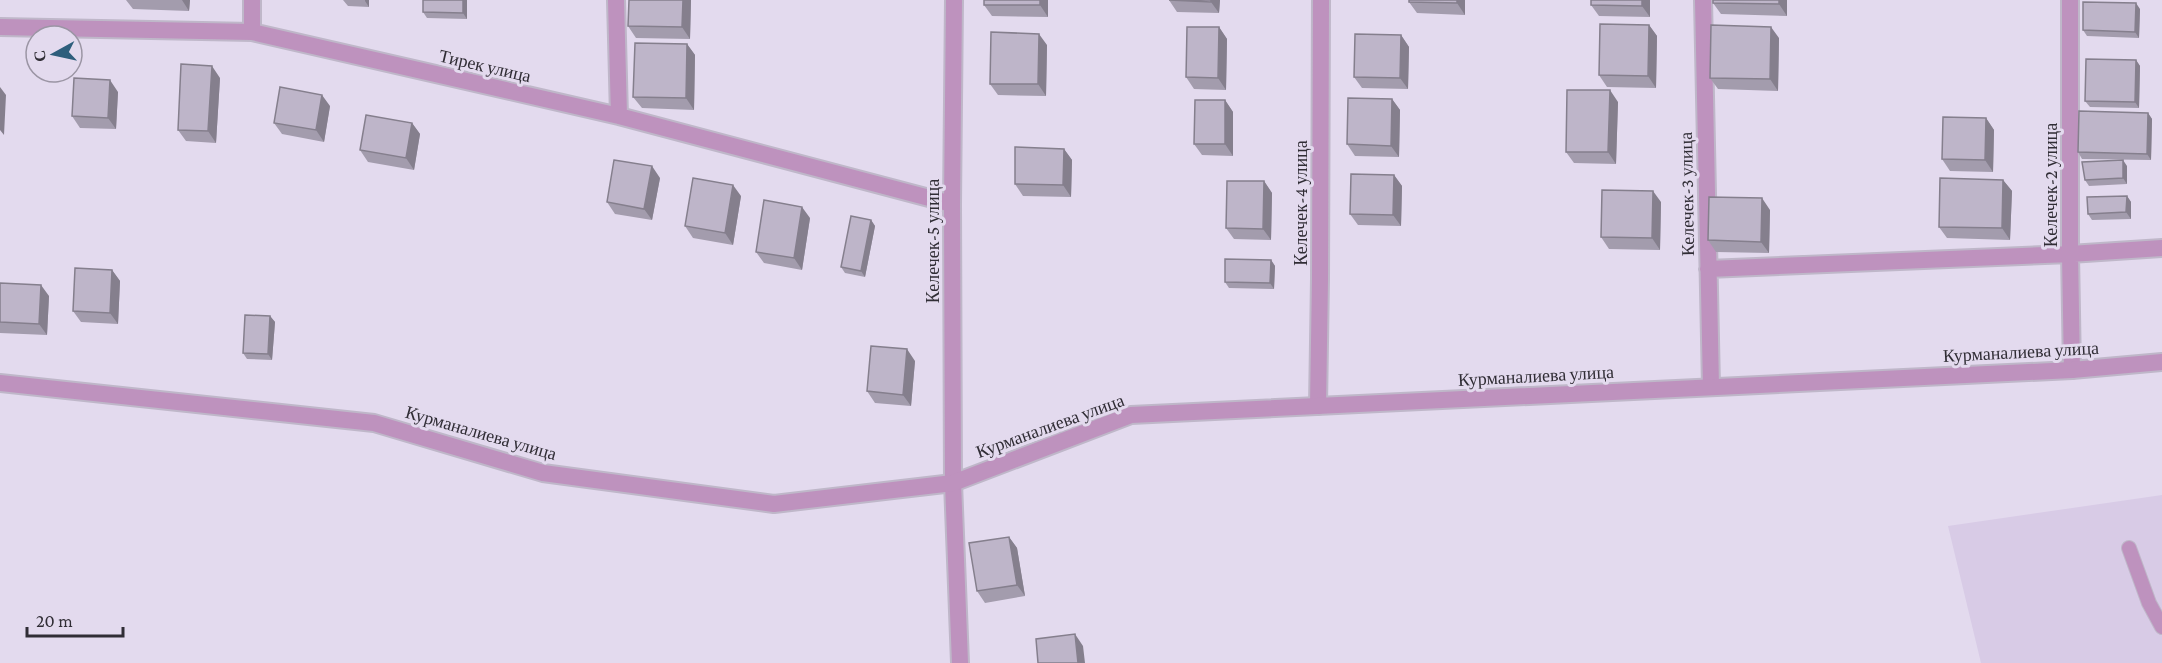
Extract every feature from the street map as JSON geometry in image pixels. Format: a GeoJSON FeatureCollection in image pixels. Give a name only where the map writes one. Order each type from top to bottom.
{"type":"FeatureCollection","features":[{"type":"Feature","properties":{"kind":"street"},"geometry":{"type":"LineString","coordinates":[[252,0],[252,32]]}},
{"type":"Feature","properties":{"kind":"street"},"geometry":{"type":"LineString","coordinates":[[616,0],[619,116]]}},
{"type":"Feature","properties":{"kind":"street","name":"Келечек-5 улица"},"geometry":{"type":"LineString","coordinates":[[954,0],[953,483],[960,663]]}},
{"type":"Feature","properties":{"kind":"street","name":"Келечек-4 улица"},"geometry":{"type":"LineString","coordinates":[[1318,406],[1321,0]]}},
{"type":"Feature","properties":{"kind":"street","name":"Келечек-3 улица"},"geometry":{"type":"LineString","coordinates":[[1703,0],[1711,387]]}},
{"type":"Feature","properties":{"kind":"street","name":"Келечек-2 улица"},"geometry":{"type":"LineString","coordinates":[[2070,0],[2072,370]]}},
{"type":"Feature","properties":{"kind":"street","name":"Тирек улица"},"geometry":{"type":"LineString","coordinates":[[0,27],[252,32],[619,116],[952,204]]}},
{"type":"Feature","properties":{"kind":"street"},"geometry":{"type":"LineString","coordinates":[[1708,269],[2162,248]]}},
{"type":"Feature","properties":{"kind":"street","name":"Курманалиева улица"},"geometry":{"type":"LineString","coordinates":[[0,383],[374,423],[543,473],[774,504],[953,483],[1131,415],[2072,370],[2162,362]]}},
{"type":"Feature","properties":{"kind":"lane"},"geometry":{"type":"LineString","coordinates":[[2129,548],[2149,603],[2162,627]]}},
{"type":"Feature","properties":{"kind":"shaded area"},"geometry":{"type":"Polygon","coordinates":[[[2162,495],[2162,663],[1981,663],[1948,526],[2162,495]]]}},
{"type":"Feature","properties":{"kind":"building"},"geometry":{"type":"Polygon","coordinates":[[[423,0],[463,0],[463,13],[423,12],[423,0]]]}},
{"type":"Feature","properties":{"kind":"building"},"geometry":{"type":"Polygon","coordinates":[[[629,0],[683,0],[682,27],[628,26],[629,0]]]}},
{"type":"Feature","properties":{"kind":"building"},"geometry":{"type":"Polygon","coordinates":[[[984,0],[1040,0],[1040,5],[984,5],[984,0]]]}},
{"type":"Feature","properties":{"kind":"building"},"geometry":{"type":"Polygon","coordinates":[[[1169,0],[1211,0],[1211,2],[1169,0]]]}},
{"type":"Feature","properties":{"kind":"building"},"geometry":{"type":"Polygon","coordinates":[[[1409,0],[1457,0],[1457,3],[1409,2],[1409,0]]]}},
{"type":"Feature","properties":{"kind":"building"},"geometry":{"type":"Polygon","coordinates":[[[1591,0],[1642,0],[1642,6],[1591,5],[1591,0]]]}},
{"type":"Feature","properties":{"kind":"building"},"geometry":{"type":"Polygon","coordinates":[[[1713,0],[1779,0],[1779,4],[1713,3],[1713,0]]]}},
{"type":"Feature","properties":{"kind":"building"},"geometry":{"type":"Polygon","coordinates":[[[2083,2],[2136,3],[2135,32],[2083,30],[2083,2]]]}},
{"type":"Feature","properties":{"kind":"building"},"geometry":{"type":"Polygon","coordinates":[[[1600,24],[1649,25],[1648,76],[1599,75],[1600,24]]]}},
{"type":"Feature","properties":{"kind":"building"},"geometry":{"type":"Polygon","coordinates":[[[1711,25],[1771,27],[1770,79],[1710,78],[1711,25]]]}},
{"type":"Feature","properties":{"kind":"building"},"geometry":{"type":"Polygon","coordinates":[[[1187,27],[1219,27],[1218,78],[1186,77],[1187,27]]]}},
{"type":"Feature","properties":{"kind":"building"},"geometry":{"type":"Polygon","coordinates":[[[991,32],[1039,34],[1038,84],[990,84],[991,32]]]}},
{"type":"Feature","properties":{"kind":"building"},"geometry":{"type":"Polygon","coordinates":[[[1355,34],[1401,35],[1400,78],[1354,77],[1355,34]]]}},
{"type":"Feature","properties":{"kind":"building"},"geometry":{"type":"Polygon","coordinates":[[[635,43],[687,44],[686,98],[633,97],[635,43]]]}},
{"type":"Feature","properties":{"kind":"building"},"geometry":{"type":"Polygon","coordinates":[[[2086,59],[2136,60],[2135,102],[2085,101],[2086,59]]]}},
{"type":"Feature","properties":{"kind":"building"},"geometry":{"type":"Polygon","coordinates":[[[181,64],[212,66],[208,131],[178,130],[181,64]]]}},
{"type":"Feature","properties":{"kind":"building"},"geometry":{"type":"Polygon","coordinates":[[[84,79],[110,80],[108,118],[72,116],[74,84],[84,84],[84,79]]]}},
{"type":"Feature","properties":{"kind":"building"},"geometry":{"type":"Polygon","coordinates":[[[280,87],[322,95],[316,130],[274,123],[280,87]]]}},
{"type":"Feature","properties":{"kind":"building"},"geometry":{"type":"Polygon","coordinates":[[[1567,90],[1610,90],[1608,152],[1566,152],[1567,90]]]}},
{"type":"Feature","properties":{"kind":"building"},"geometry":{"type":"Polygon","coordinates":[[[1348,98],[1392,99],[1391,146],[1347,144],[1348,98]]]}},
{"type":"Feature","properties":{"kind":"building"},"geometry":{"type":"Polygon","coordinates":[[[1195,100],[1225,100],[1225,144],[1194,144],[1195,100]]]}},
{"type":"Feature","properties":{"kind":"building"},"geometry":{"type":"Polygon","coordinates":[[[2079,111],[2148,113],[2147,154],[2078,152],[2079,111]]]}},
{"type":"Feature","properties":{"kind":"building"},"geometry":{"type":"Polygon","coordinates":[[[366,115],[412,123],[406,158],[360,150],[366,115]]]}},
{"type":"Feature","properties":{"kind":"building"},"geometry":{"type":"Polygon","coordinates":[[[1943,117],[1986,118],[1985,160],[1942,159],[1943,117]]]}},
{"type":"Feature","properties":{"kind":"building"},"geometry":{"type":"Polygon","coordinates":[[[1015,147],[1064,149],[1063,185],[1015,184],[1015,147]]]}},
{"type":"Feature","properties":{"kind":"building"},"geometry":{"type":"Polygon","coordinates":[[[614,160],[652,166],[644,209],[607,202],[614,160]]]}},
{"type":"Feature","properties":{"kind":"building"},"geometry":{"type":"Polygon","coordinates":[[[2123,160],[2123,178],[2085,180],[2082,162],[2123,160]]]}},
{"type":"Feature","properties":{"kind":"building"},"geometry":{"type":"Polygon","coordinates":[[[1351,174],[1394,175],[1393,215],[1350,214],[1351,174]]]}},
{"type":"Feature","properties":{"kind":"building"},"geometry":{"type":"Polygon","coordinates":[[[693,178],[733,185],[725,233],[685,226],[693,178]]]}},
{"type":"Feature","properties":{"kind":"building"},"geometry":{"type":"Polygon","coordinates":[[[1940,178],[2003,180],[2002,228],[1939,227],[1940,178]]]}},
{"type":"Feature","properties":{"kind":"building"},"geometry":{"type":"Polygon","coordinates":[[[1227,181],[1264,181],[1263,229],[1226,228],[1227,181]]]}},
{"type":"Feature","properties":{"kind":"building"},"geometry":{"type":"Polygon","coordinates":[[[1602,190],[1653,191],[1652,238],[1601,237],[1602,190]]]}},
{"type":"Feature","properties":{"kind":"building"},"geometry":{"type":"Polygon","coordinates":[[[2127,196],[2126,212],[2088,214],[2087,197],[2127,196]]]}},
{"type":"Feature","properties":{"kind":"building"},"geometry":{"type":"Polygon","coordinates":[[[1709,197],[1762,198],[1761,242],[1708,240],[1709,197]]]}},
{"type":"Feature","properties":{"kind":"building"},"geometry":{"type":"Polygon","coordinates":[[[764,200],[802,207],[794,258],[756,252],[764,200]]]}},
{"type":"Feature","properties":{"kind":"building"},"geometry":{"type":"Polygon","coordinates":[[[851,216],[871,220],[861,271],[841,267],[851,216]]]}},
{"type":"Feature","properties":{"kind":"building"},"geometry":{"type":"Polygon","coordinates":[[[1225,259],[1271,260],[1270,283],[1225,282],[1225,259]]]}},
{"type":"Feature","properties":{"kind":"building"},"geometry":{"type":"Polygon","coordinates":[[[75,268],[112,270],[110,313],[73,311],[75,268]]]}},
{"type":"Feature","properties":{"kind":"building"},"geometry":{"type":"Polygon","coordinates":[[[0,283],[41,285],[39,324],[0,322],[0,283]]]}},
{"type":"Feature","properties":{"kind":"building"},"geometry":{"type":"Polygon","coordinates":[[[245,315],[270,316],[268,354],[243,353],[245,315]]]}},
{"type":"Feature","properties":{"kind":"building"},"geometry":{"type":"Polygon","coordinates":[[[871,346],[907,349],[903,395],[867,391],[871,346]]]}},
{"type":"Feature","properties":{"kind":"building"},"geometry":{"type":"Polygon","coordinates":[[[1009,537],[1017,585],[977,591],[969,543],[1009,537]]]}},
{"type":"Feature","properties":{"kind":"building"},"geometry":{"type":"Polygon","coordinates":[[[1075,634],[1078,663],[1038,663],[1036,639],[1075,634]]]}}]}
